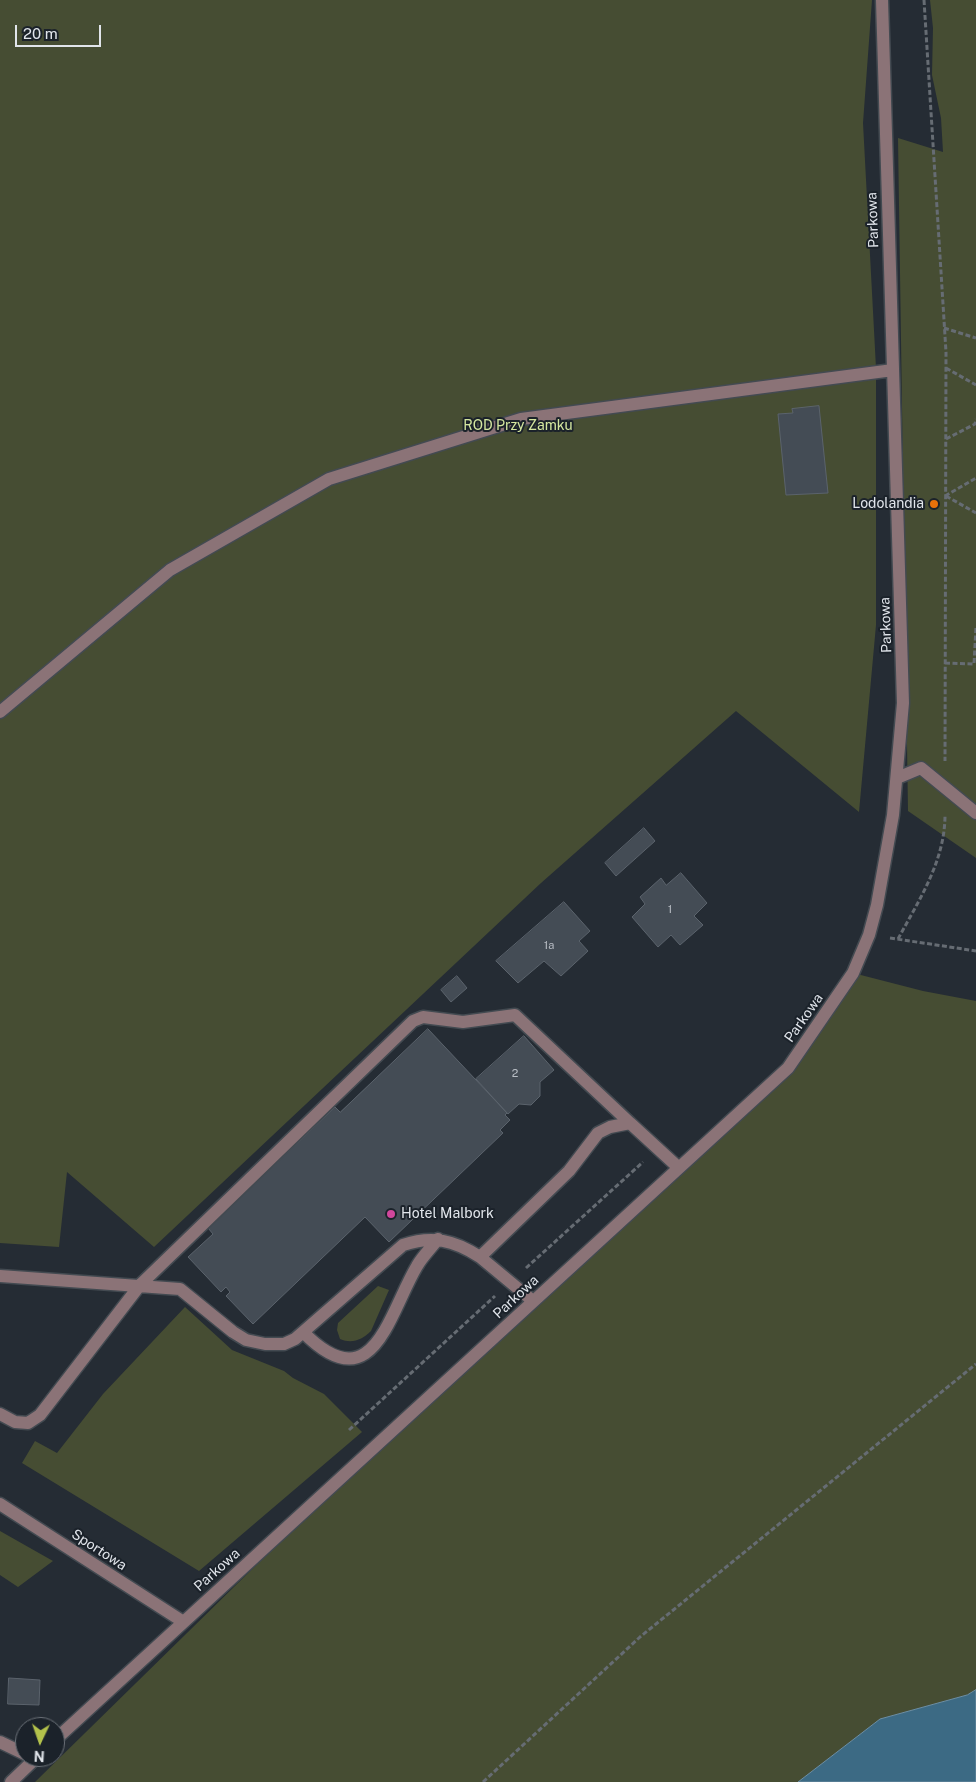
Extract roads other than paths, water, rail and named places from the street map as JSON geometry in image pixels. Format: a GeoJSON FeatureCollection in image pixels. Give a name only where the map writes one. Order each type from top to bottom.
{"type":"FeatureCollection","features":[{"type":"Feature","properties":{"kind":"street","name":"Parkowa"},"geometry":{"type":"LineString","coordinates":[[65,1731],[182,1621],[788,1068],[853,973],[869,935],[878,905],[893,816],[903,703],[882,0]]}},
{"type":"Feature","properties":{"kind":"street"},"geometry":{"type":"LineString","coordinates":[[0,712],[170,570],[328,479],[521,419],[893,370]]}},
{"type":"Feature","properties":{"kind":"street"},"geometry":{"type":"LineString","coordinates":[[897,778],[921,768],[976,813]]}},
{"type":"Feature","properties":{"kind":"street"},"geometry":{"type":"LineString","coordinates":[[0,1414],[16,1422],[28,1423],[40,1415],[140,1285],[413,1021],[423,1017],[463,1022],[515,1015],[679,1168]]}},
{"type":"Feature","properties":{"kind":"street"},"geometry":{"type":"LineString","coordinates":[[480,1257],[569,1171],[598,1133],[610,1127],[630,1123]]}},
{"type":"Feature","properties":{"kind":"street"},"geometry":{"type":"LineString","coordinates":[[0,1276],[180,1289],[233,1332],[246,1340],[264,1344],[284,1344],[295,1340],[402,1245],[419,1239],[438,1239],[462,1245],[480,1257],[533,1301]]}},
{"type":"Feature","properties":{"kind":"street"},"geometry":{"type":"LineString","coordinates":[[303,1332],[328,1354],[353,1358],[367,1353],[380,1340],[417,1265],[438,1239]]}},
{"type":"Feature","properties":{"kind":"street","name":"Sportowa"},"geometry":{"type":"LineString","coordinates":[[0,1504],[182,1621]]}},
{"type":"Feature","properties":{"kind":"street"},"geometry":{"type":"LineString","coordinates":[[0,1742],[15,1749]]}},
{"type":"Feature","properties":{"kind":"street"},"geometry":{"type":"LineString","coordinates":[[11,1782],[23,1767]]}},
{"type":"Feature","properties":{"kind":"water"},"geometry":{"type":"Polygon","coordinates":[[[976,1690],[976,1782],[798,1782],[880,1719],[967,1695],[976,1690]]]}},
{"type":"Feature","properties":{"kind":"place","name":"Lodolandia"},"geometry":{"type":"Point","coordinates":[934,504]}},
{"type":"Feature","properties":{"kind":"place","name":"Hotel Malbork"},"geometry":{"type":"Point","coordinates":[391,1214]}},
{"type":"Feature","properties":{"kind":"park label","name":"ROD Przy Zamku"},"geometry":{"type":"Point","coordinates":[518,426]}}]}
